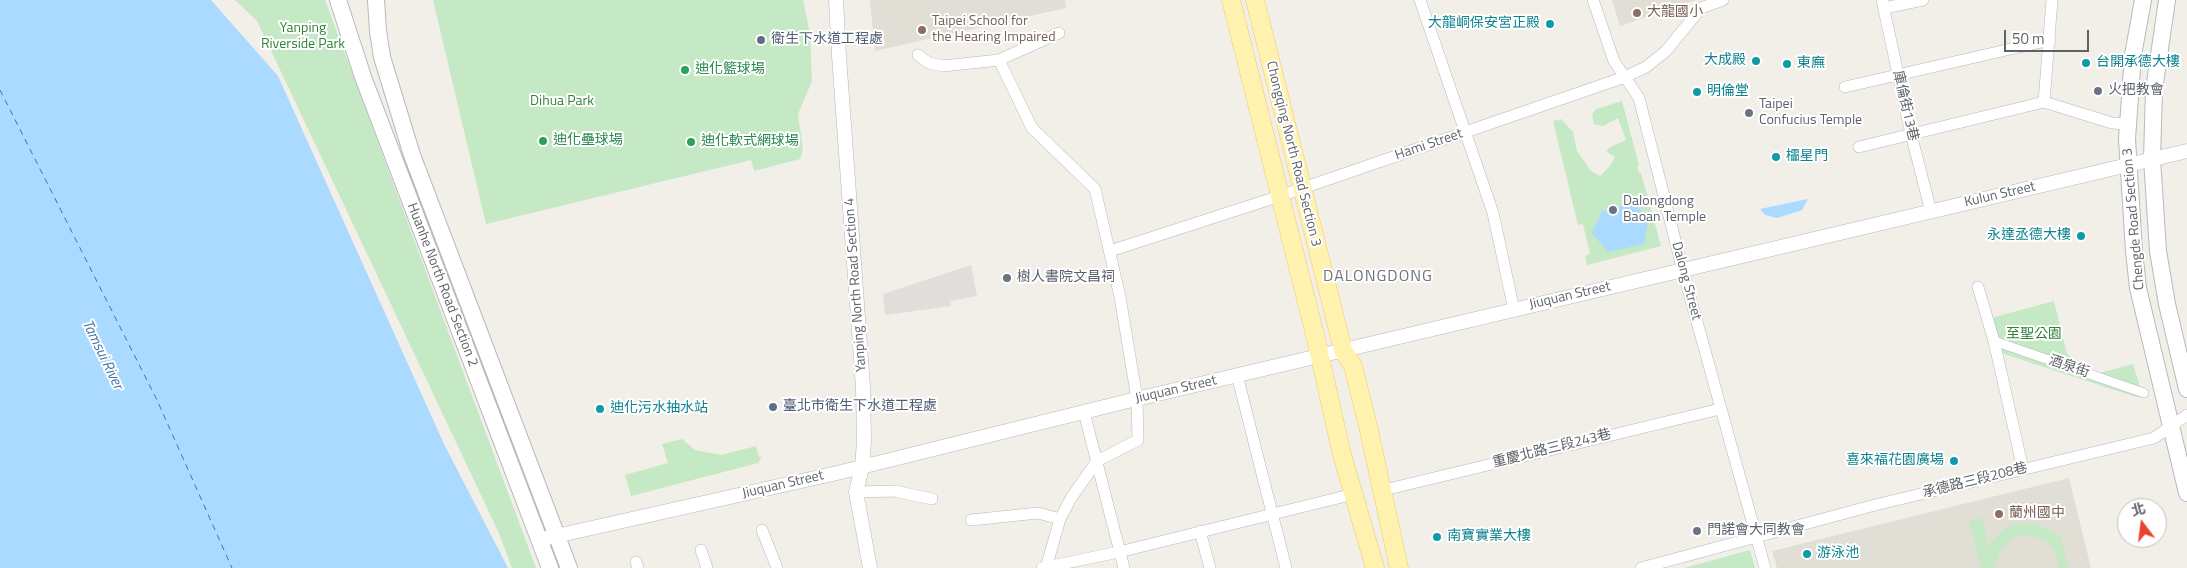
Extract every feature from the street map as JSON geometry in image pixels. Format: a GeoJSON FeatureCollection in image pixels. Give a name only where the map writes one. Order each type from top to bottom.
{"type":"FeatureCollection","features":[{"type":"Feature","properties":{"kind":"main road","name":"Huanhe North Road Section 2"},"geometry":{"type":"LineString","coordinates":[[339,0],[363,77],[550,568]]}},
{"type":"Feature","properties":{"kind":"main road","name":"Huanhe North Road Section 2"},"geometry":{"type":"LineString","coordinates":[[376,0],[382,57],[412,155],[570,568]]}},
{"type":"Feature","properties":{"kind":"main road","name":"Chongqing North Road Section 3"},"geometry":{"type":"LineString","coordinates":[[1231,0],[1342,455],[1375,568]]}},
{"type":"Feature","properties":{"kind":"main road","name":"Chongqing North Road Section 3"},"geometry":{"type":"LineString","coordinates":[[1255,0],[1343,350],[1353,366],[1384,490],[1389,529],[1399,568]]}},
{"type":"Feature","properties":{"kind":"main road","name":"Chengde Road Section 3"},"geometry":{"type":"LineString","coordinates":[[2142,0],[2133,56],[2127,164],[2138,288],[2187,493]]}},
{"type":"Feature","properties":{"kind":"main road","name":"Chengde Road Section 3"},"geometry":{"type":"LineString","coordinates":[[2167,0],[2154,90],[2152,159],[2158,251],[2167,304],[2187,389]]}},
{"type":"Feature","properties":{"kind":"street","name":"Yanping North Road Section 4"},"geometry":{"type":"LineString","coordinates":[[836,0],[863,387],[864,441],[862,467],[856,492],[870,568]]}},
{"type":"Feature","properties":{"kind":"street"},"geometry":{"type":"LineString","coordinates":[[1420,0],[1493,213],[1514,310]]}},
{"type":"Feature","properties":{"kind":"street","name":"Dalong Street"},"geometry":{"type":"LineString","coordinates":[[1593,0],[1614,61],[1639,98],[1720,409],[1765,568]]}},
{"type":"Feature","properties":{"kind":"street","name":"Hami Street"},"geometry":{"type":"LineString","coordinates":[[1110,251],[1280,196],[1625,78],[1646,67],[1666,51],[1702,8],[1723,0]]}},
{"type":"Feature","properties":{"kind":"street"},"geometry":{"type":"LineString","coordinates":[[1883,4],[1924,0]]}},
{"type":"Feature","properties":{"kind":"street"},"geometry":{"type":"LineString","coordinates":[[2044,102],[2052,0]]}},
{"type":"Feature","properties":{"kind":"street","name":"庫倫街13巷"},"geometry":{"type":"LineString","coordinates":[[1883,4],[1911,134],[1931,212]]}},
{"type":"Feature","properties":{"kind":"street"},"geometry":{"type":"LineString","coordinates":[[918,55],[929,63],[943,66],[999,60],[1060,33]]}},
{"type":"Feature","properties":{"kind":"street"},"geometry":{"type":"LineString","coordinates":[[1845,87],[2050,40]]}},
{"type":"Feature","properties":{"kind":"street"},"geometry":{"type":"LineString","coordinates":[[999,60],[1032,128],[1095,189],[1110,251],[1137,399],[1138,440],[1097,461],[1070,498],[1060,519],[1044,568],[1120,552],[1354,494]]}},
{"type":"Feature","properties":{"kind":"street"},"geometry":{"type":"LineString","coordinates":[[1859,147],[2044,102],[2112,123],[2128,124]]}},
{"type":"Feature","properties":{"kind":"street","name":"Kulun Street"},"geometry":{"type":"LineString","coordinates":[[1813,239],[2187,150]]}},
{"type":"Feature","properties":{"kind":"street","name":"Jiuquan Street"},"geometry":{"type":"LineString","coordinates":[[539,540],[862,467],[1137,399],[1813,239]]}},
{"type":"Feature","properties":{"kind":"street"},"geometry":{"type":"LineString","coordinates":[[1978,287],[1994,342],[2023,469]]}},
{"type":"Feature","properties":{"kind":"street","name":"酒泉街"},"geometry":{"type":"LineString","coordinates":[[1994,342],[2144,393]]}},
{"type":"Feature","properties":{"kind":"street"},"geometry":{"type":"LineString","coordinates":[[1237,376],[1286,568]]}},
{"type":"Feature","properties":{"kind":"street","name":"重慶北路三段243巷"},"geometry":{"type":"LineString","coordinates":[[1384,490],[1720,409]]}},
{"type":"Feature","properties":{"kind":"street"},"geometry":{"type":"LineString","coordinates":[[1084,412],[1124,568]]}},
{"type":"Feature","properties":{"kind":"street","name":"承德路三段208巷"},"geometry":{"type":"LineString","coordinates":[[1641,568],[1875,505],[2154,438],[2187,416]]}},
{"type":"Feature","properties":{"kind":"street"},"geometry":{"type":"LineString","coordinates":[[856,492],[895,491],[932,499]]}},
{"type":"Feature","properties":{"kind":"street"},"geometry":{"type":"LineString","coordinates":[[971,520],[1038,513],[1060,519]]}},
{"type":"Feature","properties":{"kind":"street"},"geometry":{"type":"LineString","coordinates":[[762,530],[777,568]]}},
{"type":"Feature","properties":{"kind":"street"},"geometry":{"type":"LineString","coordinates":[[1200,531],[1210,568]]}},
{"type":"Feature","properties":{"kind":"street"},"geometry":{"type":"LineString","coordinates":[[701,550],[707,568]]}},
{"type":"Feature","properties":{"kind":"shaded area","name":"Taipei School for the Hearing Impaired"},"geometry":{"type":"Polygon","coordinates":[[[870,0],[1065,0],[1066,8],[875,51],[870,0]]]}},
{"type":"Feature","properties":{"kind":"shaded area","name":"大龍國小"},"geometry":{"type":"Polygon","coordinates":[[[1612,0],[1696,0],[1620,26],[1612,0]]]}},
{"type":"Feature","properties":{"kind":"shaded area"},"geometry":{"type":"Polygon","coordinates":[[[971,265],[977,296],[950,301],[951,306],[885,315],[883,294],[971,265]]]}},
{"type":"Feature","properties":{"kind":"shaded area","name":"蘭州國中"},"geometry":{"type":"Polygon","coordinates":[[[2069,478],[2091,568],[1777,568],[1772,551],[2069,478]]]}},
{"type":"Feature","properties":{"kind":"green space","name":"Yanping Riverside Park"},"geometry":{"type":"Polygon","coordinates":[[[235,0],[325,0],[536,568],[512,568],[498,531],[257,21],[235,0]]]}},
{"type":"Feature","properties":{"kind":"green space","name":"Dihua Park"},"geometry":{"type":"Polygon","coordinates":[[[433,0],[803,0],[810,34],[812,81],[798,114],[803,150],[800,159],[754,171],[751,160],[486,224],[433,0]]]}},
{"type":"Feature","properties":{"kind":"green space","name":"Dalongdong Baoan Temple"},"geometry":{"type":"Polygon","coordinates":[[[1622,101],[1639,165],[1637,166],[1639,173],[1641,173],[1661,246],[1587,265],[1585,256],[1590,254],[1583,224],[1578,225],[1553,121],[1561,119],[1573,132],[1577,151],[1591,171],[1600,176],[1610,166],[1615,157],[1606,151],[1610,147],[1626,140],[1618,118],[1603,126],[1594,124],[1592,114],[1596,109],[1622,101]]]}},
{"type":"Feature","properties":{"kind":"green space","name":"至聖公園"},"geometry":{"type":"Polygon","coordinates":[[[2054,301],[2067,354],[2096,374],[2133,364],[2143,396],[2136,397],[2001,353],[1991,318],[2054,301]]]}},
{"type":"Feature","properties":{"kind":"green space"},"geometry":{"type":"Polygon","coordinates":[[[682,439],[695,450],[721,455],[756,446],[759,457],[762,457],[758,463],[631,496],[625,475],[668,463],[662,444],[682,439]]]}},
{"type":"Feature","properties":{"kind":"green space"},"geometry":{"type":"Polygon","coordinates":[[[1982,517],[1988,545],[2006,527],[2017,524],[2032,523],[2051,530],[2061,536],[2068,568],[2059,568],[2055,551],[2049,544],[2034,536],[2025,535],[2011,540],[2005,545],[1994,568],[1981,568],[1969,521],[1982,517]]]}},
{"type":"Feature","properties":{"kind":"green space"},"geometry":{"type":"Polygon","coordinates":[[[1750,550],[1755,568],[1684,568],[1750,550]]]}},
{"type":"Feature","properties":{"kind":"water","name":"Tamsui River"},"geometry":{"type":"Polygon","coordinates":[[[0,0],[211,0],[278,76],[444,444],[508,568],[0,568],[0,0]]]}},
{"type":"Feature","properties":{"kind":"water"},"geometry":{"type":"Polygon","coordinates":[[[1808,199],[1802,210],[1777,218],[1765,215],[1760,209],[1808,199]]]}},
{"type":"Feature","properties":{"kind":"water"},"geometry":{"type":"Polygon","coordinates":[[[1636,203],[1648,223],[1644,244],[1608,252],[1592,233],[1602,211],[1636,203]]]}},
{"type":"Feature","properties":{"kind":"ferry route"},"geometry":{"type":"LineString","coordinates":[[0,90],[157,400],[232,568]]}},
{"type":"Feature","properties":{"kind":"place","name":"大龍國小"},"geometry":{"type":"Point","coordinates":[1637,13]}},
{"type":"Feature","properties":{"kind":"place","name":"大龍峒保安宮正殿"},"geometry":{"type":"Point","coordinates":[1550,24]}},
{"type":"Feature","properties":{"kind":"place","name":"Taipei School for the Hearing Impaired"},"geometry":{"type":"Point","coordinates":[922,30]}},
{"type":"Feature","properties":{"kind":"place","name":"衛生下水道工程處"},"geometry":{"type":"Point","coordinates":[761,40]}},
{"type":"Feature","properties":{"kind":"place","name":"大成殿"},"geometry":{"type":"Point","coordinates":[1756,61]}},
{"type":"Feature","properties":{"kind":"place","name":"台開承德大樓"},"geometry":{"type":"Point","coordinates":[2086,63]}},
{"type":"Feature","properties":{"kind":"place","name":"東廡"},"geometry":{"type":"Point","coordinates":[1787,64]}},
{"type":"Feature","properties":{"kind":"place","name":"迪化籃球場"},"geometry":{"type":"Point","coordinates":[685,70]}},
{"type":"Feature","properties":{"kind":"place","name":"火把教會"},"geometry":{"type":"Point","coordinates":[2098,91]}},
{"type":"Feature","properties":{"kind":"place","name":"明倫堂"},"geometry":{"type":"Point","coordinates":[1697,92]}},
{"type":"Feature","properties":{"kind":"place","name":"Taipei Confucius Temple"},"geometry":{"type":"Point","coordinates":[1749,113]}},
{"type":"Feature","properties":{"kind":"place","name":"迪化壘球場"},"geometry":{"type":"Point","coordinates":[543,141]}},
{"type":"Feature","properties":{"kind":"place","name":"迪化軟式網球場"},"geometry":{"type":"Point","coordinates":[691,142]}},
{"type":"Feature","properties":{"kind":"place","name":"櫺星門"},"geometry":{"type":"Point","coordinates":[1776,157]}},
{"type":"Feature","properties":{"kind":"place","name":"Dalongdong Baoan Temple"},"geometry":{"type":"Point","coordinates":[1613,210]}},
{"type":"Feature","properties":{"kind":"place","name":"永達丞德大樓"},"geometry":{"type":"Point","coordinates":[2081,236]}},
{"type":"Feature","properties":{"kind":"place","name":"樹人書院文昌祠"},"geometry":{"type":"Point","coordinates":[1007,278]}},
{"type":"Feature","properties":{"kind":"place","name":"臺北市衛生下水道工程處"},"geometry":{"type":"Point","coordinates":[773,407]}},
{"type":"Feature","properties":{"kind":"place","name":"迪化污水抽水站"},"geometry":{"type":"Point","coordinates":[600,409]}},
{"type":"Feature","properties":{"kind":"place","name":"喜來福花園廣場"},"geometry":{"type":"Point","coordinates":[1954,461]}},
{"type":"Feature","properties":{"kind":"place","name":"蘭州國中"},"geometry":{"type":"Point","coordinates":[1999,514]}},
{"type":"Feature","properties":{"kind":"place","name":"門諾會大同教會"},"geometry":{"type":"Point","coordinates":[1697,531]}},
{"type":"Feature","properties":{"kind":"place","name":"南寶實業大樓"},"geometry":{"type":"Point","coordinates":[1437,537]}},
{"type":"Feature","properties":{"kind":"place","name":"游泳池"},"geometry":{"type":"Point","coordinates":[1807,554]}},
{"type":"Feature","properties":{"kind":"district","name":"DALONGDONG"},"geometry":{"type":"Point","coordinates":[1378,277]}}]}
